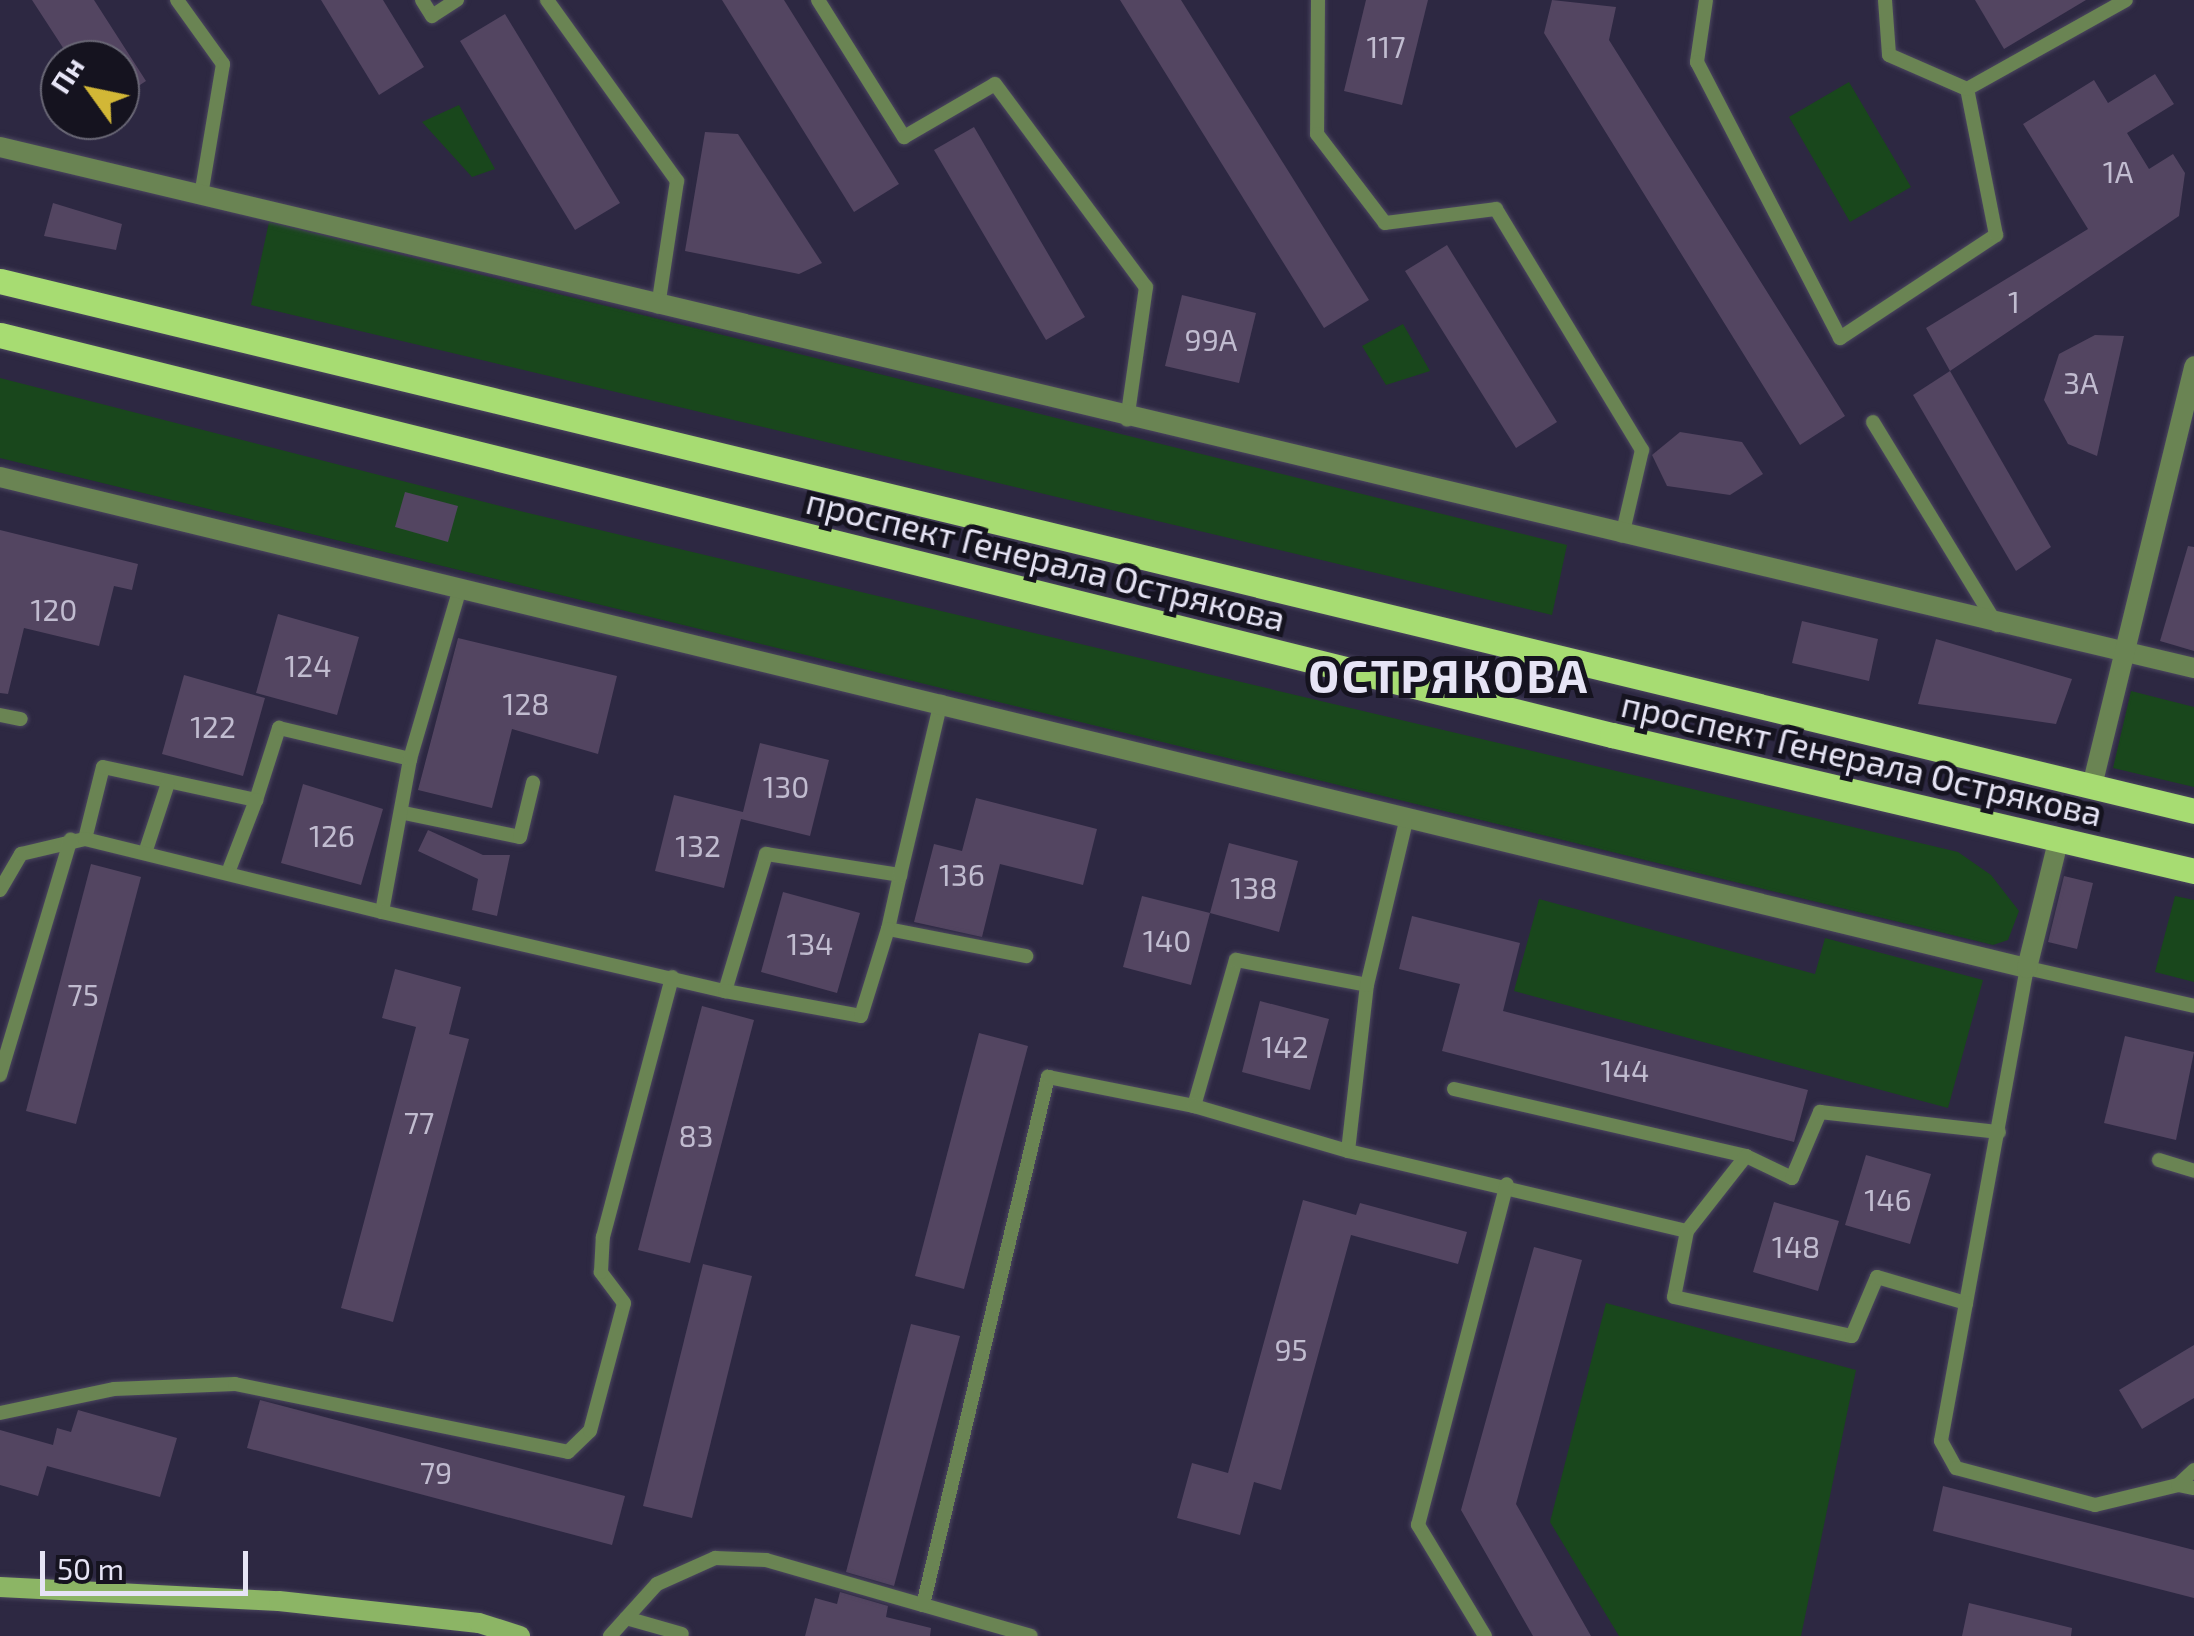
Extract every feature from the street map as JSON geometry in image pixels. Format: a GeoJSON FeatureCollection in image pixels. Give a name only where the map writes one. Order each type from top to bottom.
{"type":"FeatureCollection","features":[{"type":"Feature","properties":{"kind":"main road","name":"проспект Генерала Острякова"},"geometry":{"type":"LineString","coordinates":[[0,281],[2194,811]]}},
{"type":"Feature","properties":{"kind":"main road","name":"проспект Генерала Острякова"},"geometry":{"type":"LineString","coordinates":[[0,335],[2058,842],[2194,871]]}},
{"type":"Feature","properties":{"kind":"main road"},"geometry":{"type":"LineString","coordinates":[[0,1587],[279,1601],[479,1622],[520,1636]]}},
{"type":"Feature","properties":{"kind":"street"},"geometry":{"type":"LineString","coordinates":[[0,147],[1127,420],[1997,626],[2124,650],[2194,668]]}},
{"type":"Feature","properties":{"kind":"street"},"geometry":{"type":"LineString","coordinates":[[2092,786],[2194,369]]}},
{"type":"Feature","properties":{"kind":"street"},"geometry":{"type":"LineString","coordinates":[[0,477],[2027,968],[2058,842]]}},
{"type":"Feature","properties":{"kind":"lane"},"geometry":{"type":"LineString","coordinates":[[177,0],[223,64],[201,195]]}},
{"type":"Feature","properties":{"kind":"lane"},"geometry":{"type":"LineString","coordinates":[[422,0],[432,16],[456,0]]}},
{"type":"Feature","properties":{"kind":"lane"},"geometry":{"type":"LineString","coordinates":[[547,0],[677,180],[658,307]]}},
{"type":"Feature","properties":{"kind":"lane"},"geometry":{"type":"LineString","coordinates":[[1318,0],[1317,134],[1385,223],[1496,209],[1642,450],[1622,536]]}},
{"type":"Feature","properties":{"kind":"lane"},"geometry":{"type":"LineString","coordinates":[[1706,0],[1697,62],[1840,338],[1996,235],[1967,89]]}},
{"type":"Feature","properties":{"kind":"lane"},"geometry":{"type":"LineString","coordinates":[[1900,0],[1886,5],[1889,55],[1967,89]]}},
{"type":"Feature","properties":{"kind":"lane"},"geometry":{"type":"LineString","coordinates":[[1967,89],[2126,0]]}},
{"type":"Feature","properties":{"kind":"lane"},"geometry":{"type":"LineString","coordinates":[[821,2],[904,137],[995,84],[1146,287],[1127,420]]}},
{"type":"Feature","properties":{"kind":"lane"},"geometry":{"type":"LineString","coordinates":[[1873,422],[1997,626]]}},
{"type":"Feature","properties":{"kind":"lane"},"geometry":{"type":"LineString","coordinates":[[382,912],[404,813],[410,759],[460,588]]}},
{"type":"Feature","properties":{"kind":"lane"},"geometry":{"type":"LineString","coordinates":[[0,890],[21,854],[78,839],[229,870],[382,912],[725,991],[861,1016],[888,930],[941,702]]}},
{"type":"Feature","properties":{"kind":"lane"},"geometry":{"type":"LineString","coordinates":[[0,716],[21,719]]}},
{"type":"Feature","properties":{"kind":"lane"},"geometry":{"type":"LineString","coordinates":[[229,870],[279,728],[410,759]]}},
{"type":"Feature","properties":{"kind":"lane"},"geometry":{"type":"LineString","coordinates":[[0,1075],[103,767],[256,800]]}},
{"type":"Feature","properties":{"kind":"lane"},"geometry":{"type":"LineString","coordinates":[[146,853],[168,782]]}},
{"type":"Feature","properties":{"kind":"lane"},"geometry":{"type":"LineString","coordinates":[[404,813],[520,836],[533,783]]}},
{"type":"Feature","properties":{"kind":"lane"},"geometry":{"type":"LineString","coordinates":[[1348,1151],[1367,985],[1407,817]]}},
{"type":"Feature","properties":{"kind":"lane"},"geometry":{"type":"LineString","coordinates":[[725,991],[766,854],[900,875]]}},
{"type":"Feature","properties":{"kind":"lane"},"geometry":{"type":"LineString","coordinates":[[888,930],[1026,956]]}},
{"type":"Feature","properties":{"kind":"lane"},"geometry":{"type":"LineString","coordinates":[[1194,1106],[1236,960],[1367,985]]}},
{"type":"Feature","properties":{"kind":"lane"},"geometry":{"type":"LineString","coordinates":[[2194,1006],[2027,968],[1941,1441],[1956,1468],[2096,1506],[2178,1485],[2194,1488]]}},
{"type":"Feature","properties":{"kind":"lane"},"geometry":{"type":"LineString","coordinates":[[0,1413],[114,1389],[234,1384],[568,1452],[590,1432],[624,1303],[601,1272],[603,1238],[672,977]]}},
{"type":"Feature","properties":{"kind":"lane"},"geometry":{"type":"LineString","coordinates":[[923,1606],[1048,1077],[1194,1106],[1348,1151],[1508,1184],[1688,1231]]}},
{"type":"Feature","properties":{"kind":"lane"},"geometry":{"type":"LineString","coordinates":[[1454,1089],[1746,1156],[1792,1178],[1820,1112],[1998,1132]]}},
{"type":"Feature","properties":{"kind":"lane"},"geometry":{"type":"LineString","coordinates":[[1746,1156],[1688,1231],[1674,1297],[1852,1336],[1877,1277],[1966,1302]]}},
{"type":"Feature","properties":{"kind":"lane"},"geometry":{"type":"LineString","coordinates":[[2159,1160],[2194,1170]]}},
{"type":"Feature","properties":{"kind":"lane"},"geometry":{"type":"LineString","coordinates":[[1486,1636],[1418,1525],[1508,1184]]}},
{"type":"Feature","properties":{"kind":"lane"},"geometry":{"type":"LineString","coordinates":[[2178,1485],[2194,1470]]}},
{"type":"Feature","properties":{"kind":"lane"},"geometry":{"type":"LineString","coordinates":[[610,1636],[657,1584],[715,1558],[766,1560],[1031,1636]]}},
{"type":"Feature","properties":{"kind":"lane"},"geometry":{"type":"LineString","coordinates":[[626,1618],[682,1634]]}},
{"type":"Feature","properties":{"kind":"green space"},"geometry":{"type":"Polygon","coordinates":[[[1849,82],[1911,187],[1850,222],[1789,117],[1849,82]]]}},
{"type":"Feature","properties":{"kind":"green space"},"geometry":{"type":"Polygon","coordinates":[[[459,105],[495,169],[472,177],[422,122],[459,105]]]}},
{"type":"Feature","properties":{"kind":"green space"},"geometry":{"type":"Polygon","coordinates":[[[269,222],[1567,545],[1552,615],[251,305],[269,222]]]}},
{"type":"Feature","properties":{"kind":"green space"},"geometry":{"type":"Polygon","coordinates":[[[1403,324],[1430,371],[1386,385],[1362,346],[1403,324]]]}},
{"type":"Feature","properties":{"kind":"green space"},"geometry":{"type":"Polygon","coordinates":[[[0,378],[524,512],[1958,852],[1991,875],[2019,911],[2008,940],[1993,945],[0,458],[0,378]]]}},
{"type":"Feature","properties":{"kind":"green space"},"geometry":{"type":"Polygon","coordinates":[[[2131,691],[2194,707],[2194,787],[2113,768],[2131,691]]]}},
{"type":"Feature","properties":{"kind":"green space"},"geometry":{"type":"Polygon","coordinates":[[[2175,896],[2194,900],[2194,982],[2155,972],[2175,896]]]}},
{"type":"Feature","properties":{"kind":"green space"},"geometry":{"type":"Polygon","coordinates":[[[1539,899],[1815,974],[1825,938],[1983,980],[1948,1108],[1514,991],[1539,899]]]}},
{"type":"Feature","properties":{"kind":"green space"},"geometry":{"type":"Polygon","coordinates":[[[1606,1303],[1856,1370],[1801,1636],[1619,1636],[1550,1522],[1606,1303]]]}},
{"type":"Feature","properties":{"kind":"building"},"geometry":{"type":"Polygon","coordinates":[[[32,0],[94,0],[120,40],[58,40],[32,0]]]}},
{"type":"Feature","properties":{"kind":"building"},"geometry":{"type":"Polygon","coordinates":[[[321,0],[383,0],[424,67],[379,95],[321,0]]]}},
{"type":"Feature","properties":{"kind":"building"},"geometry":{"type":"Polygon","coordinates":[[[722,0],[784,0],[899,184],[854,212],[722,0]]]}},
{"type":"Feature","properties":{"kind":"building"},"geometry":{"type":"Polygon","coordinates":[[[1120,0],[1181,0],[1369,300],[1324,328],[1120,0]]]}},
{"type":"Feature","properties":{"kind":"building"},"geometry":{"type":"Polygon","coordinates":[[[1366,0],[1428,0],[1402,105],[1344,91],[1366,0]]]}},
{"type":"Feature","properties":{"kind":"building"},"geometry":{"type":"Polygon","coordinates":[[[1552,0],[1616,7],[1609,40],[1845,416],[1800,445],[1544,33],[1552,0]]]}},
{"type":"Feature","properties":{"kind":"building"},"geometry":{"type":"Polygon","coordinates":[[[1975,0],[2086,0],[2004,49],[1975,0]]]}},
{"type":"Feature","properties":{"kind":"building"},"geometry":{"type":"Polygon","coordinates":[[[505,14],[620,203],[575,230],[460,41],[505,14]]]}},
{"type":"Feature","properties":{"kind":"building"},"geometry":{"type":"Polygon","coordinates":[[[2155,74],[2174,104],[2127,133],[2149,169],[2173,154],[2185,173],[2179,216],[1950,371],[1926,328],[2088,229],[2023,124],[2094,80],[2108,103],[2155,74]]]}},
{"type":"Feature","properties":{"kind":"building"},"geometry":{"type":"Polygon","coordinates":[[[974,127],[1085,317],[1046,340],[934,150],[974,127]]]}},
{"type":"Feature","properties":{"kind":"building"},"geometry":{"type":"Polygon","coordinates":[[[705,132],[738,134],[822,263],[799,274],[685,251],[705,132]]]}},
{"type":"Feature","properties":{"kind":"building"},"geometry":{"type":"Polygon","coordinates":[[[53,203],[122,224],[116,250],[44,236],[53,203]]]}},
{"type":"Feature","properties":{"kind":"building"},"geometry":{"type":"Polygon","coordinates":[[[1447,245],[1557,422],[1516,448],[1405,271],[1447,245]]]}},
{"type":"Feature","properties":{"kind":"building"},"geometry":{"type":"Polygon","coordinates":[[[1182,295],[1256,313],[1239,383],[1165,366],[1182,295]]]}},
{"type":"Feature","properties":{"kind":"building"},"geometry":{"type":"Polygon","coordinates":[[[2095,335],[2124,336],[2097,456],[2068,444],[2044,400],[2059,354],[2095,335]]]}},
{"type":"Feature","properties":{"kind":"building"},"geometry":{"type":"Polygon","coordinates":[[[1950,371],[2051,547],[2016,571],[1913,395],[1950,371]]]}},
{"type":"Feature","properties":{"kind":"building"},"geometry":{"type":"Polygon","coordinates":[[[1680,432],[1742,442],[1763,474],[1730,495],[1667,486],[1652,455],[1680,432]]]}},
{"type":"Feature","properties":{"kind":"building"},"geometry":{"type":"Polygon","coordinates":[[[405,492],[458,506],[448,542],[395,527],[405,492]]]}},
{"type":"Feature","properties":{"kind":"building"},"geometry":{"type":"Polygon","coordinates":[[[0,530],[138,564],[132,590],[114,586],[99,646],[24,628],[8,694],[0,693],[0,530]]]}},
{"type":"Feature","properties":{"kind":"building"},"geometry":{"type":"Polygon","coordinates":[[[2188,546],[2194,547],[2194,651],[2160,641],[2188,546]]]}},
{"type":"Feature","properties":{"kind":"building"},"geometry":{"type":"Polygon","coordinates":[[[278,614],[359,637],[337,715],[256,693],[278,614]]]}},
{"type":"Feature","properties":{"kind":"building"},"geometry":{"type":"Polygon","coordinates":[[[1802,621],[1878,639],[1869,681],[1792,663],[1802,621]]]}},
{"type":"Feature","properties":{"kind":"building"},"geometry":{"type":"Polygon","coordinates":[[[458,638],[617,676],[598,754],[512,729],[492,808],[418,790],[458,638]]]}},
{"type":"Feature","properties":{"kind":"building"},"geometry":{"type":"Polygon","coordinates":[[[1936,639],[2072,679],[2056,724],[1918,704],[1936,639]]]}},
{"type":"Feature","properties":{"kind":"building"},"geometry":{"type":"Polygon","coordinates":[[[184,675],[265,698],[243,776],[162,754],[184,675]]]}},
{"type":"Feature","properties":{"kind":"building"},"geometry":{"type":"Polygon","coordinates":[[[760,743],[829,760],[810,836],[741,819],[724,888],[655,871],[674,795],[743,812],[760,743]]]}},
{"type":"Feature","properties":{"kind":"building"},"geometry":{"type":"Polygon","coordinates":[[[303,784],[383,809],[361,885],[281,863],[303,784]]]}},
{"type":"Feature","properties":{"kind":"building"},"geometry":{"type":"Polygon","coordinates":[[[976,798],[1097,829],[1083,885],[1000,864],[982,937],[914,922],[934,844],[962,851],[976,798]]]}},
{"type":"Feature","properties":{"kind":"building"},"geometry":{"type":"Polygon","coordinates":[[[428,830],[483,855],[510,855],[497,916],[472,910],[478,879],[418,851],[428,830]]]}},
{"type":"Feature","properties":{"kind":"building"},"geometry":{"type":"Polygon","coordinates":[[[1229,843],[1298,861],[1279,932],[1210,913],[1229,843]]]}},
{"type":"Feature","properties":{"kind":"building"},"geometry":{"type":"Polygon","coordinates":[[[91,864],[141,877],[76,1124],[26,1111],[91,864]]]}},
{"type":"Feature","properties":{"kind":"building"},"geometry":{"type":"Polygon","coordinates":[[[2064,876],[2093,883],[2077,949],[2048,942],[2064,876]]]}},
{"type":"Feature","properties":{"kind":"building"},"geometry":{"type":"Polygon","coordinates":[[[783,892],[860,913],[837,993],[761,972],[783,892]]]}},
{"type":"Feature","properties":{"kind":"building"},"geometry":{"type":"Polygon","coordinates":[[[1142,896],[1210,913],[1191,985],[1123,967],[1142,896]]]}},
{"type":"Feature","properties":{"kind":"building"},"geometry":{"type":"Polygon","coordinates":[[[1412,916],[1520,943],[1503,1011],[1808,1090],[1794,1142],[1442,1051],[1460,984],[1399,969],[1412,916]]]}},
{"type":"Feature","properties":{"kind":"building"},"geometry":{"type":"Polygon","coordinates":[[[395,969],[461,987],[449,1034],[469,1039],[393,1322],[341,1308],[416,1027],[382,1018],[395,969]]]}},
{"type":"Feature","properties":{"kind":"building"},"geometry":{"type":"Polygon","coordinates":[[[1260,1001],[1329,1019],[1310,1090],[1242,1072],[1260,1001]]]}},
{"type":"Feature","properties":{"kind":"building"},"geometry":{"type":"Polygon","coordinates":[[[702,1006],[754,1020],[690,1263],[638,1250],[702,1006]]]}},
{"type":"Feature","properties":{"kind":"building"},"geometry":{"type":"Polygon","coordinates":[[[979,1033],[1028,1046],[964,1289],[915,1276],[979,1033]]]}},
{"type":"Feature","properties":{"kind":"building"},"geometry":{"type":"Polygon","coordinates":[[[2125,1036],[2194,1052],[2176,1140],[2104,1123],[2125,1036]]]}},
{"type":"Feature","properties":{"kind":"building"},"geometry":{"type":"Polygon","coordinates":[[[1866,1155],[1931,1174],[1910,1244],[1845,1225],[1866,1155]]]}},
{"type":"Feature","properties":{"kind":"building"},"geometry":{"type":"Polygon","coordinates":[[[1303,1200],[1356,1215],[1360,1203],[1467,1232],[1458,1264],[1351,1235],[1281,1490],[1254,1482],[1240,1535],[1177,1518],[1192,1463],[1228,1473],[1303,1200]]]}},
{"type":"Feature","properties":{"kind":"building"},"geometry":{"type":"Polygon","coordinates":[[[1774,1202],[1839,1221],[1818,1291],[1753,1272],[1774,1202]]]}},
{"type":"Feature","properties":{"kind":"building"},"geometry":{"type":"Polygon","coordinates":[[[1534,1247],[1582,1260],[1516,1504],[1591,1636],[1533,1636],[1461,1510],[1534,1247]]]}},
{"type":"Feature","properties":{"kind":"building"},"geometry":{"type":"Polygon","coordinates":[[[703,1264],[752,1276],[692,1518],[643,1506],[703,1264]]]}},
{"type":"Feature","properties":{"kind":"building"},"geometry":{"type":"Polygon","coordinates":[[[911,1324],[960,1336],[894,1586],[846,1572],[911,1324]]]}},
{"type":"Feature","properties":{"kind":"building"},"geometry":{"type":"Polygon","coordinates":[[[2194,1345],[2194,1398],[2142,1429],[2119,1390],[2194,1345]]]}},
{"type":"Feature","properties":{"kind":"building"},"geometry":{"type":"Polygon","coordinates":[[[260,1400],[625,1496],[612,1545],[247,1448],[260,1400]]]}},
{"type":"Feature","properties":{"kind":"building"},"geometry":{"type":"Polygon","coordinates":[[[78,1410],[177,1438],[160,1497],[47,1466],[38,1496],[0,1485],[0,1430],[53,1445],[57,1428],[71,1432],[78,1410]]]}},
{"type":"Feature","properties":{"kind":"building"},"geometry":{"type":"Polygon","coordinates":[[[1943,1486],[2194,1550],[2194,1598],[1933,1531],[1943,1486]]]}},
{"type":"Feature","properties":{"kind":"building"},"geometry":{"type":"Polygon","coordinates":[[[840,1592],[888,1606],[886,1617],[931,1628],[930,1636],[805,1636],[815,1598],[837,1604],[840,1592]]]}},
{"type":"Feature","properties":{"kind":"building"},"geometry":{"type":"Polygon","coordinates":[[[1969,1603],[2072,1628],[2071,1636],[1962,1636],[1969,1603]]]}},
{"type":"Feature","properties":{"kind":"district","name":"ОСТРЯКОВА"},"geometry":{"type":"Point","coordinates":[1449,676]}}]}
